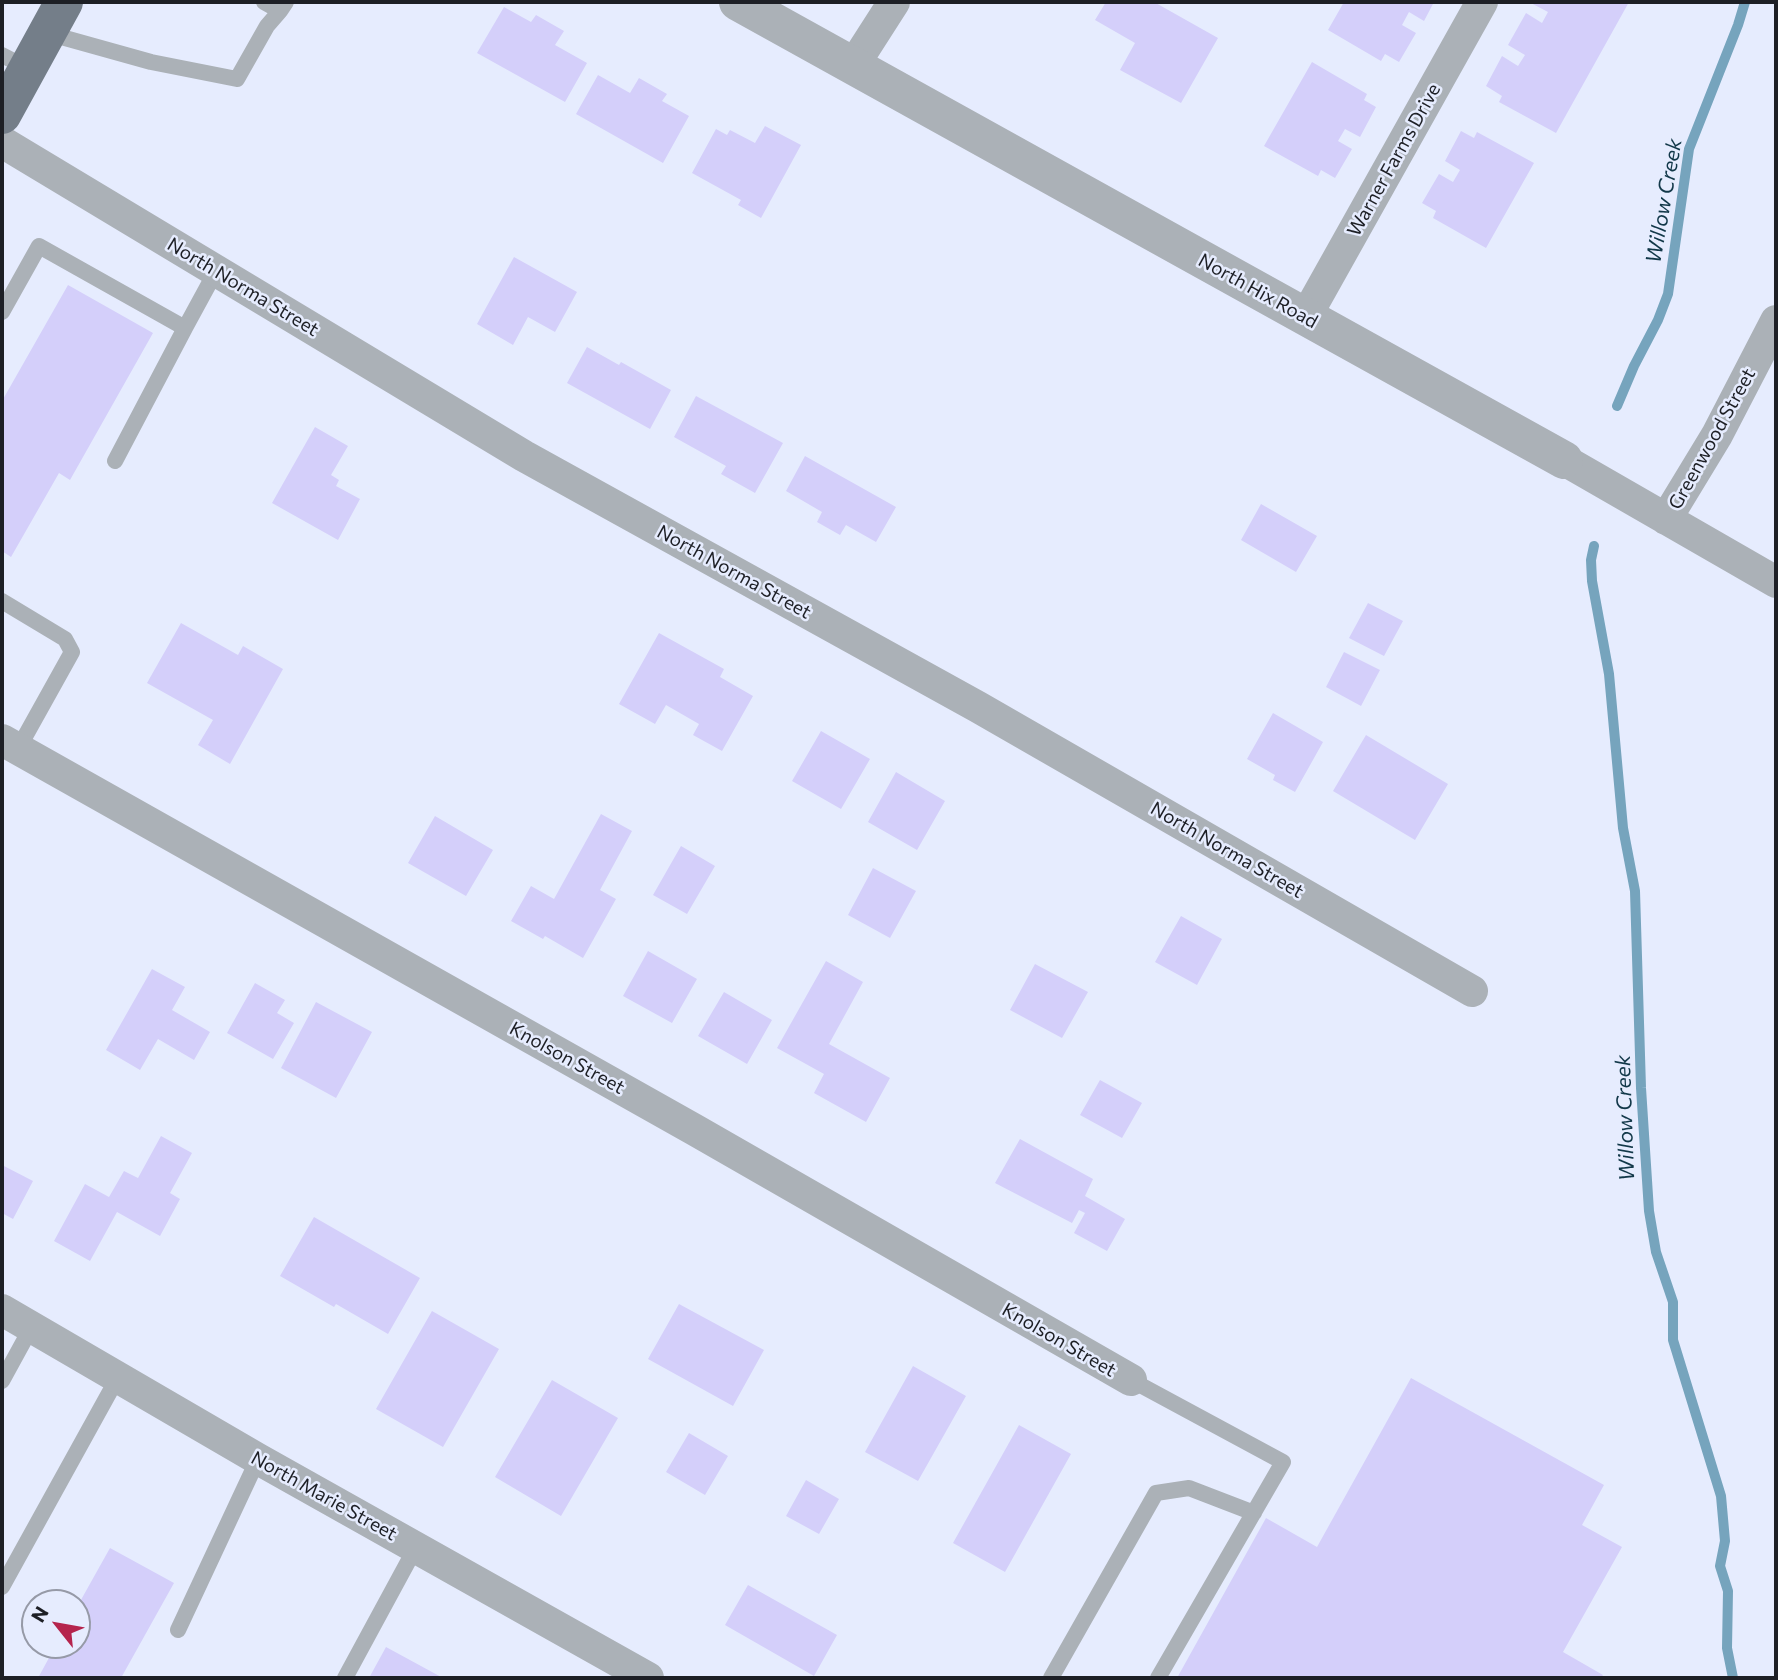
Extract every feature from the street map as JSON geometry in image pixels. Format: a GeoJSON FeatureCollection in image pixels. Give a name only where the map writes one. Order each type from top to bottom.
{"type":"FeatureCollection","features":[{"type":"Feature","properties":{"kind":"main road"},"geometry":{"type":"LineString","coordinates":[[2,115],[15,62],[55,17]]}},
{"type":"Feature","properties":{"kind":"street","name":"North Hix Road"},"geometry":{"type":"LineString","coordinates":[[738,2],[1564,460],[1776,582]]}},
{"type":"Feature","properties":{"kind":"street"},"geometry":{"type":"LineString","coordinates":[[853,66],[894,2]]}},
{"type":"Feature","properties":{"kind":"street","name":"Warner Farms Drive"},"geometry":{"type":"LineString","coordinates":[[1305,318],[1482,2]]}},
{"type":"Feature","properties":{"kind":"street","name":"North Norma Street"},"geometry":{"type":"LineString","coordinates":[[2,142],[524,456],[978,707],[1472,992]]}},
{"type":"Feature","properties":{"kind":"street","name":"Greenwood Street"},"geometry":{"type":"LineString","coordinates":[[1666,519],[1717,435],[1776,321]]}},
{"type":"Feature","properties":{"kind":"street","name":"Knolson Street"},"geometry":{"type":"LineString","coordinates":[[10,744],[695,1130],[1130,1380]]}},
{"type":"Feature","properties":{"kind":"street","name":"North Marie Street"},"geometry":{"type":"LineString","coordinates":[[2,1310],[258,1459],[648,1678]]}},
{"type":"Feature","properties":{"kind":"lane"},"geometry":{"type":"LineString","coordinates":[[55,17],[151,62],[237,79],[267,26],[283,7],[264,2]]}},
{"type":"Feature","properties":{"kind":"lane"},"geometry":{"type":"LineString","coordinates":[[2,313],[39,246],[185,328]]}},
{"type":"Feature","properties":{"kind":"lane"},"geometry":{"type":"LineString","coordinates":[[115,461],[216,271]]}},
{"type":"Feature","properties":{"kind":"lane"},"geometry":{"type":"LineString","coordinates":[[2,601],[65,639],[72,652],[10,744]]}},
{"type":"Feature","properties":{"kind":"lane"},"geometry":{"type":"LineString","coordinates":[[2,1381],[31,1328]]}},
{"type":"Feature","properties":{"kind":"lane"},"geometry":{"type":"LineString","coordinates":[[2,1587],[118,1377]]}},
{"type":"Feature","properties":{"kind":"lane"},"geometry":{"type":"LineString","coordinates":[[1130,1380],[1283,1462],[1158,1678]]}},
{"type":"Feature","properties":{"kind":"lane"},"geometry":{"type":"LineString","coordinates":[[178,1630],[258,1459]]}},
{"type":"Feature","properties":{"kind":"lane"},"geometry":{"type":"LineString","coordinates":[[1051,1678],[1156,1493],[1189,1488],[1254,1513]]}},
{"type":"Feature","properties":{"kind":"lane"},"geometry":{"type":"LineString","coordinates":[[345,1678],[416,1547]]}},
{"type":"Feature","properties":{"kind":"building"},"geometry":{"type":"Polygon","coordinates":[[[1106,2],[1154,2],[1218,38],[1181,103],[1120,70],[1135,43],[1095,20],[1106,2]]]}},
{"type":"Feature","properties":{"kind":"building"},"geometry":{"type":"Polygon","coordinates":[[[1344,2],[1434,2],[1424,21],[1409,12],[1402,25],[1416,33],[1399,62],[1385,54],[1381,61],[1328,30],[1344,2]]]}},
{"type":"Feature","properties":{"kind":"building"},"geometry":{"type":"Polygon","coordinates":[[[1529,2],[1629,2],[1556,133],[1499,102],[1502,96],[1486,86],[1502,56],[1518,66],[1525,55],[1508,45],[1526,13],[1542,23],[1548,12],[1529,2]]]}},
{"type":"Feature","properties":{"kind":"building"},"geometry":{"type":"Polygon","coordinates":[[[504,7],[531,22],[536,15],[564,31],[555,45],[587,63],[565,102],[477,53],[504,7]]]}},
{"type":"Feature","properties":{"kind":"building"},"geometry":{"type":"Polygon","coordinates":[[[1312,62],[1367,94],[1364,100],[1376,107],[1360,137],[1345,129],[1338,141],[1352,149],[1335,178],[1321,170],[1318,176],[1264,146],[1312,62]]]}},
{"type":"Feature","properties":{"kind":"building"},"geometry":{"type":"Polygon","coordinates":[[[598,75],[630,93],[639,78],[667,94],[662,101],[689,116],[663,163],[576,114],[598,75]]]}},
{"type":"Feature","properties":{"kind":"building"},"geometry":{"type":"Polygon","coordinates":[[[765,126],[801,145],[761,218],[738,205],[741,200],[692,173],[716,129],[727,135],[730,130],[755,143],[765,126]]]}},
{"type":"Feature","properties":{"kind":"building"},"geometry":{"type":"Polygon","coordinates":[[[1461,131],[1474,138],[1477,132],[1534,163],[1486,248],[1433,218],[1436,211],[1422,203],[1439,174],[1453,182],[1460,170],[1445,161],[1461,131]]]}},
{"type":"Feature","properties":{"kind":"building"},"geometry":{"type":"Polygon","coordinates":[[[514,257],[577,292],[555,332],[528,317],[513,345],[477,324],[514,257]]]}},
{"type":"Feature","properties":{"kind":"building"},"geometry":{"type":"Polygon","coordinates":[[[68,285],[153,333],[70,480],[59,473],[11,557],[2,551],[2,401],[68,285]]]}},
{"type":"Feature","properties":{"kind":"building"},"geometry":{"type":"Polygon","coordinates":[[[587,347],[619,365],[621,362],[671,390],[650,429],[567,383],[587,347]]]}},
{"type":"Feature","properties":{"kind":"building"},"geometry":{"type":"Polygon","coordinates":[[[696,396],[783,443],[755,493],[721,474],[726,466],[674,437],[696,396]]]}},
{"type":"Feature","properties":{"kind":"building"},"geometry":{"type":"Polygon","coordinates":[[[315,427],[348,446],[331,475],[339,480],[336,486],[360,499],[338,540],[272,503],[315,427]]]}},
{"type":"Feature","properties":{"kind":"building"},"geometry":{"type":"Polygon","coordinates":[[[805,456],[896,507],[876,542],[846,525],[840,535],[817,522],[822,512],[786,491],[805,456]]]}},
{"type":"Feature","properties":{"kind":"building"},"geometry":{"type":"Polygon","coordinates":[[[1261,504],[1317,536],[1296,572],[1241,540],[1261,504]]]}},
{"type":"Feature","properties":{"kind":"building"},"geometry":{"type":"Polygon","coordinates":[[[1368,603],[1403,621],[1384,656],[1349,638],[1368,603]]]}},
{"type":"Feature","properties":{"kind":"building"},"geometry":{"type":"Polygon","coordinates":[[[181,623],[238,655],[243,646],[283,669],[230,764],[198,745],[213,720],[147,683],[181,623]]]}},
{"type":"Feature","properties":{"kind":"building"},"geometry":{"type":"Polygon","coordinates":[[[659,633],[724,669],[720,677],[753,696],[722,751],[693,735],[699,724],[666,705],[655,724],[619,704],[659,633]]]}},
{"type":"Feature","properties":{"kind":"building"},"geometry":{"type":"Polygon","coordinates":[[[1344,652],[1380,670],[1361,706],[1326,687],[1344,652]]]}},
{"type":"Feature","properties":{"kind":"building"},"geometry":{"type":"Polygon","coordinates":[[[1273,713],[1323,742],[1295,792],[1273,780],[1275,775],[1247,759],[1273,713]]]}},
{"type":"Feature","properties":{"kind":"building"},"geometry":{"type":"Polygon","coordinates":[[[821,731],[870,759],[841,809],[792,781],[821,731]]]}},
{"type":"Feature","properties":{"kind":"building"},"geometry":{"type":"Polygon","coordinates":[[[1366,735],[1448,784],[1415,840],[1333,791],[1366,735]]]}},
{"type":"Feature","properties":{"kind":"building"},"geometry":{"type":"Polygon","coordinates":[[[896,772],[945,801],[917,850],[868,822],[896,772]]]}},
{"type":"Feature","properties":{"kind":"building"},"geometry":{"type":"Polygon","coordinates":[[[601,814],[632,831],[600,890],[616,899],[583,958],[545,936],[543,939],[511,921],[531,886],[554,899],[601,814]]]}},
{"type":"Feature","properties":{"kind":"building"},"geometry":{"type":"Polygon","coordinates":[[[435,816],[493,850],[466,896],[408,863],[435,816]]]}},
{"type":"Feature","properties":{"kind":"building"},"geometry":{"type":"Polygon","coordinates":[[[681,846],[715,866],[687,914],[653,895],[681,846]]]}},
{"type":"Feature","properties":{"kind":"building"},"geometry":{"type":"Polygon","coordinates":[[[873,868],[916,891],[890,938],[848,915],[873,868]]]}},
{"type":"Feature","properties":{"kind":"building"},"geometry":{"type":"Polygon","coordinates":[[[1181,916],[1222,939],[1197,985],[1155,962],[1181,916]]]}},
{"type":"Feature","properties":{"kind":"building"},"geometry":{"type":"Polygon","coordinates":[[[648,951],[697,979],[672,1023],[623,996],[648,951]]]}},
{"type":"Feature","properties":{"kind":"building"},"geometry":{"type":"Polygon","coordinates":[[[826,961],[863,982],[829,1044],[890,1078],[866,1122],[814,1093],[824,1074],[777,1048],[826,961]]]}},
{"type":"Feature","properties":{"kind":"building"},"geometry":{"type":"Polygon","coordinates":[[[1035,964],[1088,992],[1062,1038],[1010,1010],[1035,964]]]}},
{"type":"Feature","properties":{"kind":"building"},"geometry":{"type":"Polygon","coordinates":[[[152,969],[185,987],[172,1010],[210,1032],[194,1060],[158,1039],[140,1070],[106,1050],[152,969]]]}},
{"type":"Feature","properties":{"kind":"building"},"geometry":{"type":"Polygon","coordinates":[[[255,983],[285,1000],[277,1013],[294,1023],[273,1059],[227,1033],[255,983]]]}},
{"type":"Feature","properties":{"kind":"building"},"geometry":{"type":"Polygon","coordinates":[[[724,992],[772,1020],[747,1064],[698,1036],[724,992]]]}},
{"type":"Feature","properties":{"kind":"building"},"geometry":{"type":"Polygon","coordinates":[[[316,1002],[372,1032],[336,1098],[281,1068],[316,1002]]]}},
{"type":"Feature","properties":{"kind":"building"},"geometry":{"type":"Polygon","coordinates":[[[1100,1080],[1142,1103],[1122,1138],[1080,1115],[1100,1080]]]}},
{"type":"Feature","properties":{"kind":"building"},"geometry":{"type":"Polygon","coordinates":[[[161,1136],[192,1153],[170,1193],[180,1199],[160,1236],[117,1212],[90,1261],[54,1241],[85,1184],[109,1197],[124,1171],[138,1178],[161,1136]]]}},
{"type":"Feature","properties":{"kind":"building"},"geometry":{"type":"Polygon","coordinates":[[[1020,1139],[1093,1179],[1085,1196],[1125,1219],[1107,1251],[1074,1233],[1085,1213],[1079,1210],[1072,1223],[995,1183],[1020,1139]]]}},
{"type":"Feature","properties":{"kind":"building"},"geometry":{"type":"Polygon","coordinates":[[[2,1165],[33,1181],[13,1219],[2,1213],[2,1165]]]}},
{"type":"Feature","properties":{"kind":"building"},"geometry":{"type":"Polygon","coordinates":[[[314,1217],[420,1278],[388,1334],[280,1276],[314,1217]]]}},
{"type":"Feature","properties":{"kind":"building"},"geometry":{"type":"Polygon","coordinates":[[[679,1304],[764,1350],[733,1406],[648,1359],[679,1304]]]}},
{"type":"Feature","properties":{"kind":"building"},"geometry":{"type":"Polygon","coordinates":[[[432,1311],[499,1349],[443,1447],[376,1409],[432,1311]]]}},
{"type":"Feature","properties":{"kind":"building"},"geometry":{"type":"Polygon","coordinates":[[[913,1366],[966,1396],[918,1481],[865,1452],[913,1366]]]}},
{"type":"Feature","properties":{"kind":"building"},"geometry":{"type":"Polygon","coordinates":[[[1411,1378],[1604,1485],[1582,1525],[1622,1547],[1563,1652],[1603,1675],[1601,1678],[1177,1678],[1266,1518],[1317,1547],[1411,1378]]]}},
{"type":"Feature","properties":{"kind":"building"},"geometry":{"type":"Polygon","coordinates":[[[552,1380],[618,1418],[561,1516],[495,1477],[552,1380]]]}},
{"type":"Feature","properties":{"kind":"building"},"geometry":{"type":"Polygon","coordinates":[[[1019,1425],[1071,1454],[1005,1572],[953,1543],[1019,1425]]]}},
{"type":"Feature","properties":{"kind":"building"},"geometry":{"type":"Polygon","coordinates":[[[689,1433],[728,1456],[705,1495],[666,1472],[689,1433]]]}},
{"type":"Feature","properties":{"kind":"building"},"geometry":{"type":"Polygon","coordinates":[[[806,1480],[839,1499],[819,1534],[786,1516],[806,1480]]]}},
{"type":"Feature","properties":{"kind":"building"},"geometry":{"type":"Polygon","coordinates":[[[110,1548],[174,1583],[121,1678],[38,1678],[48,1659],[91,1659],[91,1589],[87,1589],[110,1548]]]}},
{"type":"Feature","properties":{"kind":"building"},"geometry":{"type":"Polygon","coordinates":[[[748,1585],[837,1635],[814,1676],[725,1625],[748,1585]]]}},
{"type":"Feature","properties":{"kind":"building"},"geometry":{"type":"Polygon","coordinates":[[[386,1647],[443,1678],[369,1678],[386,1647]]]}},
{"type":"Feature","properties":{"kind":"waterway","name":"Willow Creek"},"geometry":{"type":"LineString","coordinates":[[1617,406],[1668,294],[1689,149],[1745,2]]}},
{"type":"Feature","properties":{"kind":"waterway","name":"Willow Creek"},"geometry":{"type":"LineString","coordinates":[[1594,546],[1591,560],[1592,581],[1609,674],[1623,828],[1635,891],[1641,1088],[1649,1211],[1656,1252],[1673,1302],[1673,1340],[1721,1496],[1725,1541],[1720,1566],[1728,1591],[1727,1648],[1733,1678]]}}]}
